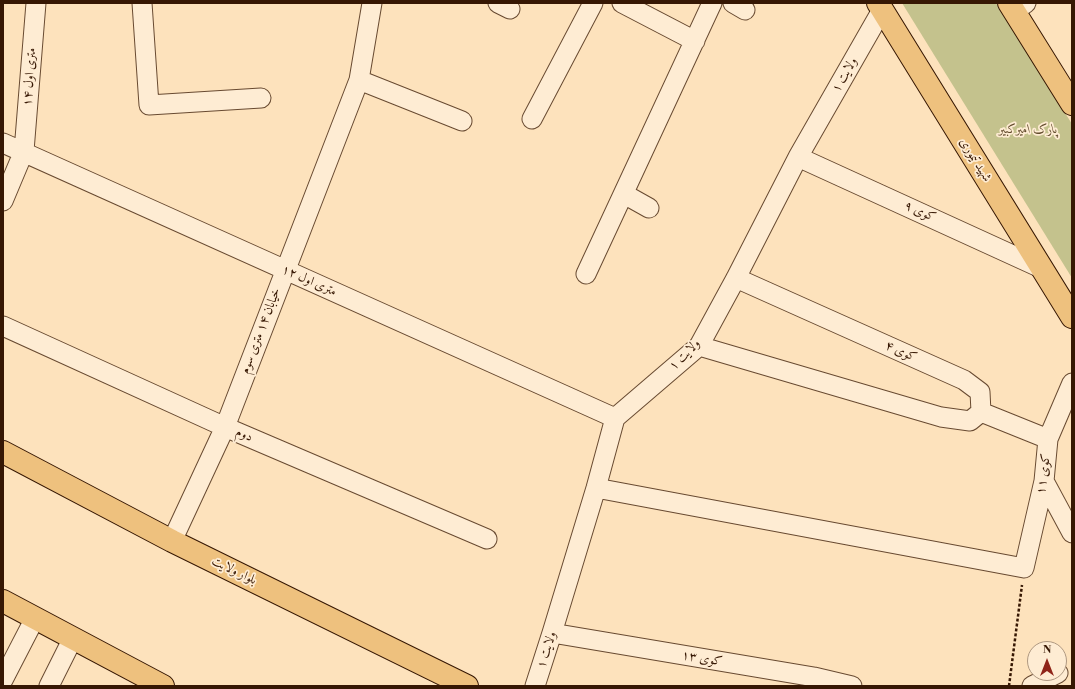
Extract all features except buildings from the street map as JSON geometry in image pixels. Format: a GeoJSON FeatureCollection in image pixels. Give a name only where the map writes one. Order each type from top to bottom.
{"type":"FeatureCollection","features":[{"type":"Feature","properties":{"kind":"main road"},"geometry":{"type":"LineString","coordinates":[[1017,6],[1072,104]]}},
{"type":"Feature","properties":{"kind":"main road","name":"شهید تیموری"},"geometry":{"type":"LineString","coordinates":[[880,7],[1072,317]]}},
{"type":"Feature","properties":{"kind":"main road","name":"بلوار ولایت"},"geometry":{"type":"LineString","coordinates":[[3,452],[172,540],[467,686]]}},
{"type":"Feature","properties":{"kind":"main road"},"geometry":{"type":"LineString","coordinates":[[3,600],[163,686]]}},
{"type":"Feature","properties":{"kind":"street","name":"۱۴ متری اول"},"geometry":{"type":"LineString","coordinates":[[24,151],[36,3]]}},
{"type":"Feature","properties":{"kind":"street"},"geometry":{"type":"LineString","coordinates":[[142,3],[149,104],[261,98]]}},
{"type":"Feature","properties":{"kind":"street","name":"خیابان ۱۴ متری سوم"},"geometry":{"type":"LineString","coordinates":[[172,540],[225,426],[359,80],[372,3]]}},
{"type":"Feature","properties":{"kind":"street"},"geometry":{"type":"LineString","coordinates":[[532,118],[593,3]]}},
{"type":"Feature","properties":{"kind":"street"},"geometry":{"type":"LineString","coordinates":[[622,3],[695,41]]}},
{"type":"Feature","properties":{"kind":"street"},"geometry":{"type":"LineString","coordinates":[[586,274],[712,3]]}},
{"type":"Feature","properties":{"kind":"street","name":"ولایت ۱"},"geometry":{"type":"LineString","coordinates":[[535,686],[596,488],[615,418],[699,346],[736,278],[798,157],[880,7]]}},
{"type":"Feature","properties":{"kind":"street"},"geometry":{"type":"LineString","coordinates":[[359,80],[462,121]]}},
{"type":"Feature","properties":{"kind":"street","name":"۱۲ متری اول"},"geometry":{"type":"LineString","coordinates":[[3,143],[24,151],[615,418]]}},
{"type":"Feature","properties":{"kind":"street"},"geometry":{"type":"LineString","coordinates":[[3,201],[24,151]]}},
{"type":"Feature","properties":{"kind":"street","name":"کوی ۹"},"geometry":{"type":"LineString","coordinates":[[798,157],[1042,268]]}},
{"type":"Feature","properties":{"kind":"street"},"geometry":{"type":"LineString","coordinates":[[624,194],[649,208]]}},
{"type":"Feature","properties":{"kind":"street","name":"کوی ۴"},"geometry":{"type":"LineString","coordinates":[[736,278],[964,380],[980,392],[981,412]]}},
{"type":"Feature","properties":{"kind":"street","name":"دوم"},"geometry":{"type":"LineString","coordinates":[[3,326],[225,426],[487,539]]}},
{"type":"Feature","properties":{"kind":"street"},"geometry":{"type":"LineString","coordinates":[[699,346],[941,417],[970,421],[981,412],[1048,439]]}},
{"type":"Feature","properties":{"kind":"street","name":"کوی ۱۱"},"geometry":{"type":"LineString","coordinates":[[1024,568],[1044,481],[1048,439],[1072,383]]}},
{"type":"Feature","properties":{"kind":"street"},"geometry":{"type":"LineString","coordinates":[[1044,481],[1072,533]]}},
{"type":"Feature","properties":{"kind":"street"},"geometry":{"type":"LineString","coordinates":[[596,488],[1024,568]]}},
{"type":"Feature","properties":{"kind":"street"},"geometry":{"type":"LineString","coordinates":[[3,680],[36,618]]}},
{"type":"Feature","properties":{"kind":"street","name":"کوی ۱۳"},"geometry":{"type":"LineString","coordinates":[[552,633],[814,677],[852,686]]}},
{"type":"Feature","properties":{"kind":"street"},"geometry":{"type":"LineString","coordinates":[[48,686],[73,638]]}},
{"type":"Feature","properties":{"kind":"street"},"geometry":{"type":"LineString","coordinates":[[1032,686],[1042,681]]}},
{"type":"Feature","properties":{"kind":"path"},"geometry":{"type":"LineString","coordinates":[[1008,686],[1024,568]]}},
{"type":"Feature","properties":{"kind":"green space","name":"پارک امیرکبیر"},"geometry":{"type":"Polygon","coordinates":[[[902,3],[996,3],[1072,124],[1072,278],[902,3]]]}}]}
